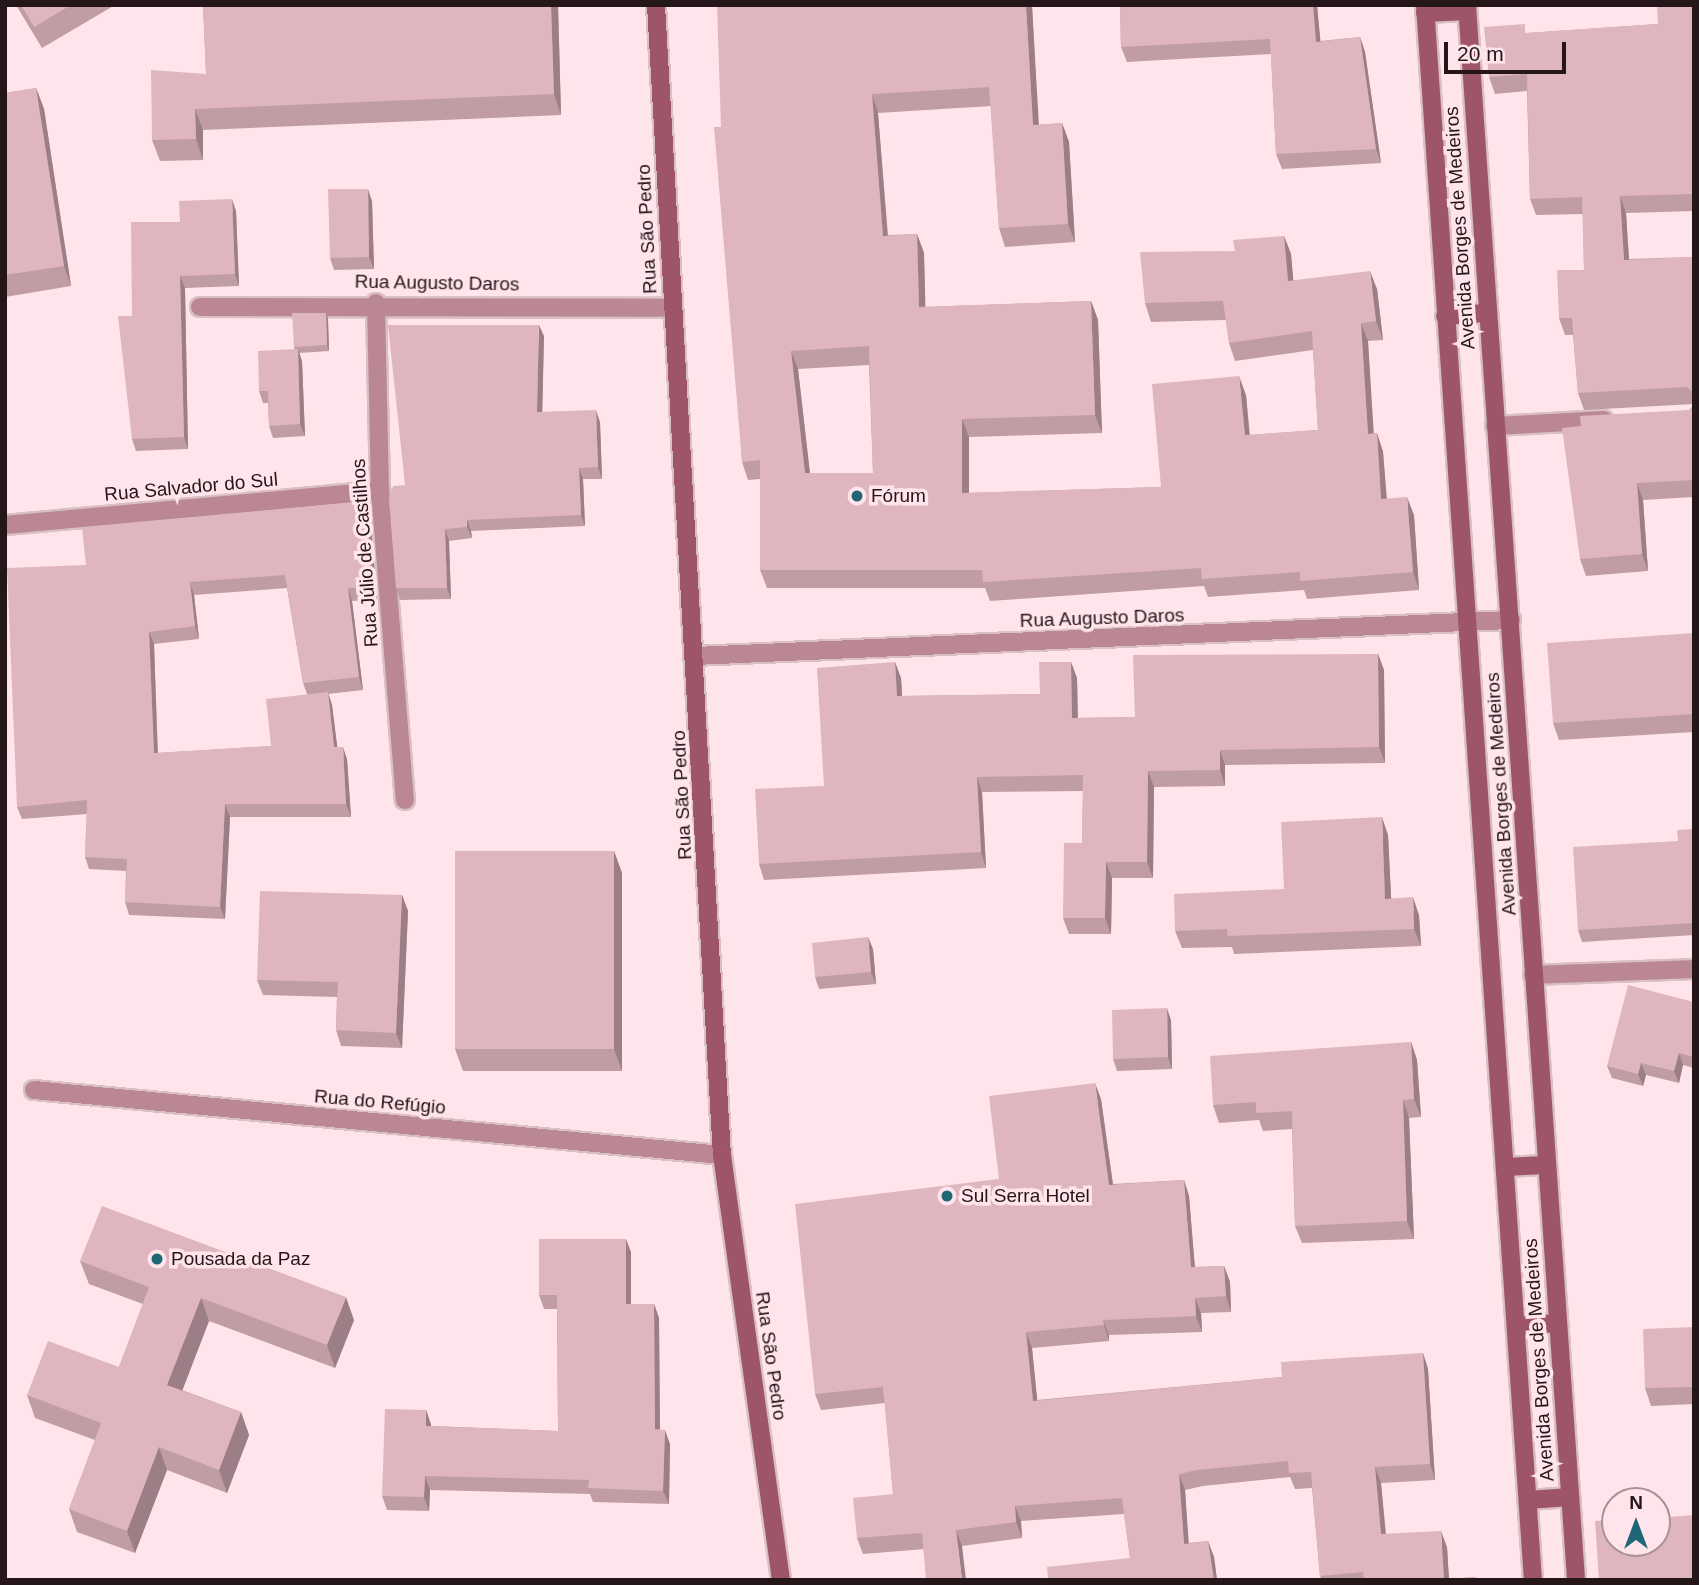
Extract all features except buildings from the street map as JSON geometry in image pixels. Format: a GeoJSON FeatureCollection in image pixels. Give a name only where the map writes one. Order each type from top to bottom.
{"type":"FeatureCollection","features":[{"type":"Feature","properties":{"kind":"main road","name":"Rua São Pedro"},"geometry":{"type":"LineString","coordinates":[[656,5],[722,1155],[781,1580]]}},
{"type":"Feature","properties":{"kind":"main road"},"geometry":{"type":"LineString","coordinates":[[1425,9],[1467,8]]}},
{"type":"Feature","properties":{"kind":"main road","name":"Avenida Borges de Medeiros"},"geometry":{"type":"LineString","coordinates":[[1467,8],[1485,313],[1511,620],[1545,1165],[1576,1580]]}},
{"type":"Feature","properties":{"kind":"main road","name":"Avenida Borges de Medeiros"},"geometry":{"type":"LineString","coordinates":[[1425,9],[1533,1580]]}},
{"type":"Feature","properties":{"kind":"main road"},"geometry":{"type":"LineString","coordinates":[[1445,316],[1485,313]]}},
{"type":"Feature","properties":{"kind":"main road"},"geometry":{"type":"LineString","coordinates":[[1505,1167],[1545,1165]]}},
{"type":"Feature","properties":{"kind":"main road"},"geometry":{"type":"LineString","coordinates":[[1517,1326],[1557,1323]]}},
{"type":"Feature","properties":{"kind":"main road"},"geometry":{"type":"LineString","coordinates":[[1528,1500],[1570,1497]]}},
{"type":"Feature","properties":{"kind":"street","name":"Rua Augusto Daros"},"geometry":{"type":"LineString","coordinates":[[201,307],[376,303],[672,308]]}},
{"type":"Feature","properties":{"kind":"street","name":"Rua Júlio de Castilhos"},"geometry":{"type":"LineString","coordinates":[[376,303],[380,491],[405,800]]}},
{"type":"Feature","properties":{"kind":"street"},"geometry":{"type":"LineString","coordinates":[[1495,426],[1628,419]]}},
{"type":"Feature","properties":{"kind":"street","name":"Rua Salvador do Sul"},"geometry":{"type":"LineString","coordinates":[[5,525],[380,491]]}},
{"type":"Feature","properties":{"kind":"street","name":"Rua Augusto Daros"},"geometry":{"type":"LineString","coordinates":[[695,656],[1511,620]]}},
{"type":"Feature","properties":{"kind":"street"},"geometry":{"type":"LineString","coordinates":[[1533,975],[1694,969]]}},
{"type":"Feature","properties":{"kind":"street","name":"Rua do Refúgio"},"geometry":{"type":"LineString","coordinates":[[34,1090],[722,1155]]}},
{"type":"Feature","properties":{"kind":"place","name":"Fórum"},"geometry":{"type":"Point","coordinates":[857,496]}},
{"type":"Feature","properties":{"kind":"place","name":"Sul Serra Hotel"},"geometry":{"type":"Point","coordinates":[947,1196]}},
{"type":"Feature","properties":{"kind":"place","name":"Pousada da Paz"},"geometry":{"type":"Point","coordinates":[157,1259]}}]}
